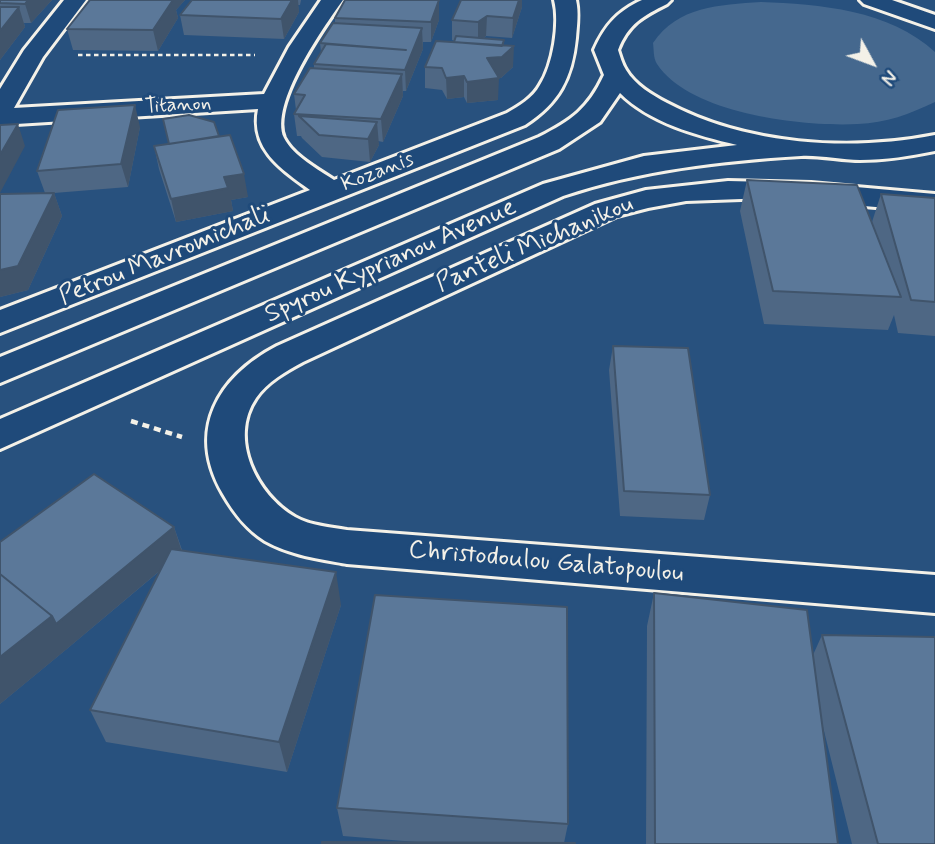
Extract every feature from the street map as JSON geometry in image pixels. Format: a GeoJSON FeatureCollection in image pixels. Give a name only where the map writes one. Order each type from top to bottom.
{"type":"FeatureCollection","features":[{"type":"Feature","properties":{"kind":"street"},"geometry":{"type":"LineString","coordinates":[[0,111],[32,55],[75,0]]}},
{"type":"Feature","properties":{"kind":"street","name":"Kozanis"},"geometry":{"type":"LineString","coordinates":[[332,0],[297,55],[273,101],[267,126],[270,136],[287,157],[331,191],[516,119],[542,103],[555,85],[568,12],[565,0]]}},
{"type":"Feature","properties":{"kind":"street"},"geometry":{"type":"LineString","coordinates":[[660,0],[634,12],[615,28],[606,50],[616,75],[641,99],[682,120],[736,138],[798,149],[874,152],[935,166]]}},
{"type":"Feature","properties":{"kind":"street"},"geometry":{"type":"LineString","coordinates":[[871,0],[935,22]]}},
{"type":"Feature","properties":{"kind":"street"},"geometry":{"type":"LineString","coordinates":[[607,1],[615,28]]}},
{"type":"Feature","properties":{"kind":"street","name":"Spyrou Kyprianou Avenue"},"geometry":{"type":"LineString","coordinates":[[0,372],[549,143],[586,121],[604,103],[616,75]]}},
{"type":"Feature","properties":{"kind":"street","name":"Titanon"},"geometry":{"type":"LineString","coordinates":[[0,117],[273,101]]}},
{"type":"Feature","properties":{"kind":"street"},"geometry":{"type":"LineString","coordinates":[[874,152],[935,142]]}},
{"type":"Feature","properties":{"kind":"street","name":"Spyrou Kyprianou Avenue"},"geometry":{"type":"LineString","coordinates":[[0,435],[553,190],[593,175],[664,159],[798,149]]}},
{"type":"Feature","properties":{"kind":"street","name":"Panteli Michanikou"},"geometry":{"type":"LineString","coordinates":[[227,438],[230,409],[242,390],[255,376],[290,354],[628,202],[674,192],[738,190],[935,203]]}},
{"type":"Feature","properties":{"kind":"street","name":"Petrou Mavromichali"},"geometry":{"type":"LineString","coordinates":[[0,322],[331,191]]}},
{"type":"Feature","properties":{"kind":"street","name":"Christodoulou Galatopoulou"},"geometry":{"type":"LineString","coordinates":[[227,438],[231,470],[242,494],[279,528],[308,540],[360,548],[935,594]]}},
{"type":"Feature","properties":{"kind":"path"},"geometry":{"type":"LineString","coordinates":[[32,55],[297,55]]}},
{"type":"Feature","properties":{"kind":"path"},"geometry":{"type":"LineString","coordinates":[[129,420],[227,438]]}},
{"type":"Feature","properties":{"kind":"shaded area"},"geometry":{"type":"Polygon","coordinates":[[[761,2],[853,12],[875,18],[917,38],[935,52],[935,102],[878,122],[835,124],[779,120],[721,106],[695,95],[673,81],[657,64],[653,43],[675,21],[701,10],[730,4],[761,2]]]}},
{"type":"Feature","properties":{"kind":"building"},"geometry":{"type":"Polygon","coordinates":[[[0,0],[28,0],[25,4],[0,3],[0,0]]]}},
{"type":"Feature","properties":{"kind":"building"},"geometry":{"type":"Polygon","coordinates":[[[90,0],[173,0],[153,30],[67,29],[90,0]]]}},
{"type":"Feature","properties":{"kind":"building"},"geometry":{"type":"Polygon","coordinates":[[[192,0],[292,0],[281,19],[180,15],[192,0]]]}},
{"type":"Feature","properties":{"kind":"building"},"geometry":{"type":"Polygon","coordinates":[[[345,0],[439,0],[431,22],[335,18],[345,0]]]}},
{"type":"Feature","properties":{"kind":"building"},"geometry":{"type":"Polygon","coordinates":[[[461,0],[519,0],[513,18],[487,16],[478,22],[452,20],[461,0]]]}},
{"type":"Feature","properties":{"kind":"building"},"geometry":{"type":"Polygon","coordinates":[[[0,7],[19,7],[0,31],[0,7]]]}},
{"type":"Feature","properties":{"kind":"building"},"geometry":{"type":"Polygon","coordinates":[[[333,23],[422,28],[405,70],[314,64],[326,44],[406,50],[320,43],[333,23]]]}},
{"type":"Feature","properties":{"kind":"building"},"geometry":{"type":"Polygon","coordinates":[[[456,36],[504,40],[502,46],[454,42],[456,36]]]}},
{"type":"Feature","properties":{"kind":"building"},"geometry":{"type":"Polygon","coordinates":[[[436,41],[514,46],[502,57],[487,58],[499,78],[467,82],[464,76],[446,78],[442,68],[425,67],[436,41]]]}},
{"type":"Feature","properties":{"kind":"building"},"geometry":{"type":"Polygon","coordinates":[[[310,68],[402,74],[381,119],[294,114],[305,95],[294,94],[310,68]]]}},
{"type":"Feature","properties":{"kind":"building"},"geometry":{"type":"Polygon","coordinates":[[[135,105],[121,164],[37,171],[58,110],[135,105]]]}},
{"type":"Feature","properties":{"kind":"building"},"geometry":{"type":"Polygon","coordinates":[[[189,115],[214,122],[219,136],[169,144],[163,119],[189,115]]]}},
{"type":"Feature","properties":{"kind":"building"},"geometry":{"type":"Polygon","coordinates":[[[299,116],[377,122],[368,139],[319,135],[299,116]]]}},
{"type":"Feature","properties":{"kind":"building"},"geometry":{"type":"Polygon","coordinates":[[[18,124],[0,155],[0,125],[18,124]]]}},
{"type":"Feature","properties":{"kind":"building"},"geometry":{"type":"Polygon","coordinates":[[[230,135],[244,174],[224,177],[228,188],[171,199],[154,146],[230,135]]]}},
{"type":"Feature","properties":{"kind":"building"},"geometry":{"type":"Polygon","coordinates":[[[747,180],[857,185],[901,297],[773,291],[747,180]]]}},
{"type":"Feature","properties":{"kind":"building"},"geometry":{"type":"Polygon","coordinates":[[[54,193],[18,266],[0,270],[0,194],[54,193]]]}},
{"type":"Feature","properties":{"kind":"building"},"geometry":{"type":"Polygon","coordinates":[[[881,194],[935,198],[935,302],[911,300],[881,194]]]}},
{"type":"Feature","properties":{"kind":"building"},"geometry":{"type":"Polygon","coordinates":[[[613,346],[688,348],[710,495],[624,491],[613,346]]]}},
{"type":"Feature","properties":{"kind":"building"},"geometry":{"type":"Polygon","coordinates":[[[94,474],[174,527],[56,624],[52,616],[0,574],[0,542],[94,474]]]}},
{"type":"Feature","properties":{"kind":"building"},"geometry":{"type":"Polygon","coordinates":[[[171,549],[336,572],[279,742],[90,710],[171,549]]]}},
{"type":"Feature","properties":{"kind":"building"},"geometry":{"type":"Polygon","coordinates":[[[0,574],[52,616],[0,657],[0,574]]]}},
{"type":"Feature","properties":{"kind":"building"},"geometry":{"type":"Polygon","coordinates":[[[654,593],[807,610],[838,844],[655,844],[654,593]]]}},
{"type":"Feature","properties":{"kind":"building"},"geometry":{"type":"Polygon","coordinates":[[[375,595],[567,607],[568,824],[337,808],[375,595]]]}},
{"type":"Feature","properties":{"kind":"building"},"geometry":{"type":"Polygon","coordinates":[[[822,635],[935,637],[935,844],[878,844],[822,635]]]}},
{"type":"Feature","properties":{"kind":"building"},"geometry":{"type":"Polygon","coordinates":[[[575,843],[575,844],[322,844],[575,843]]]}}]}
